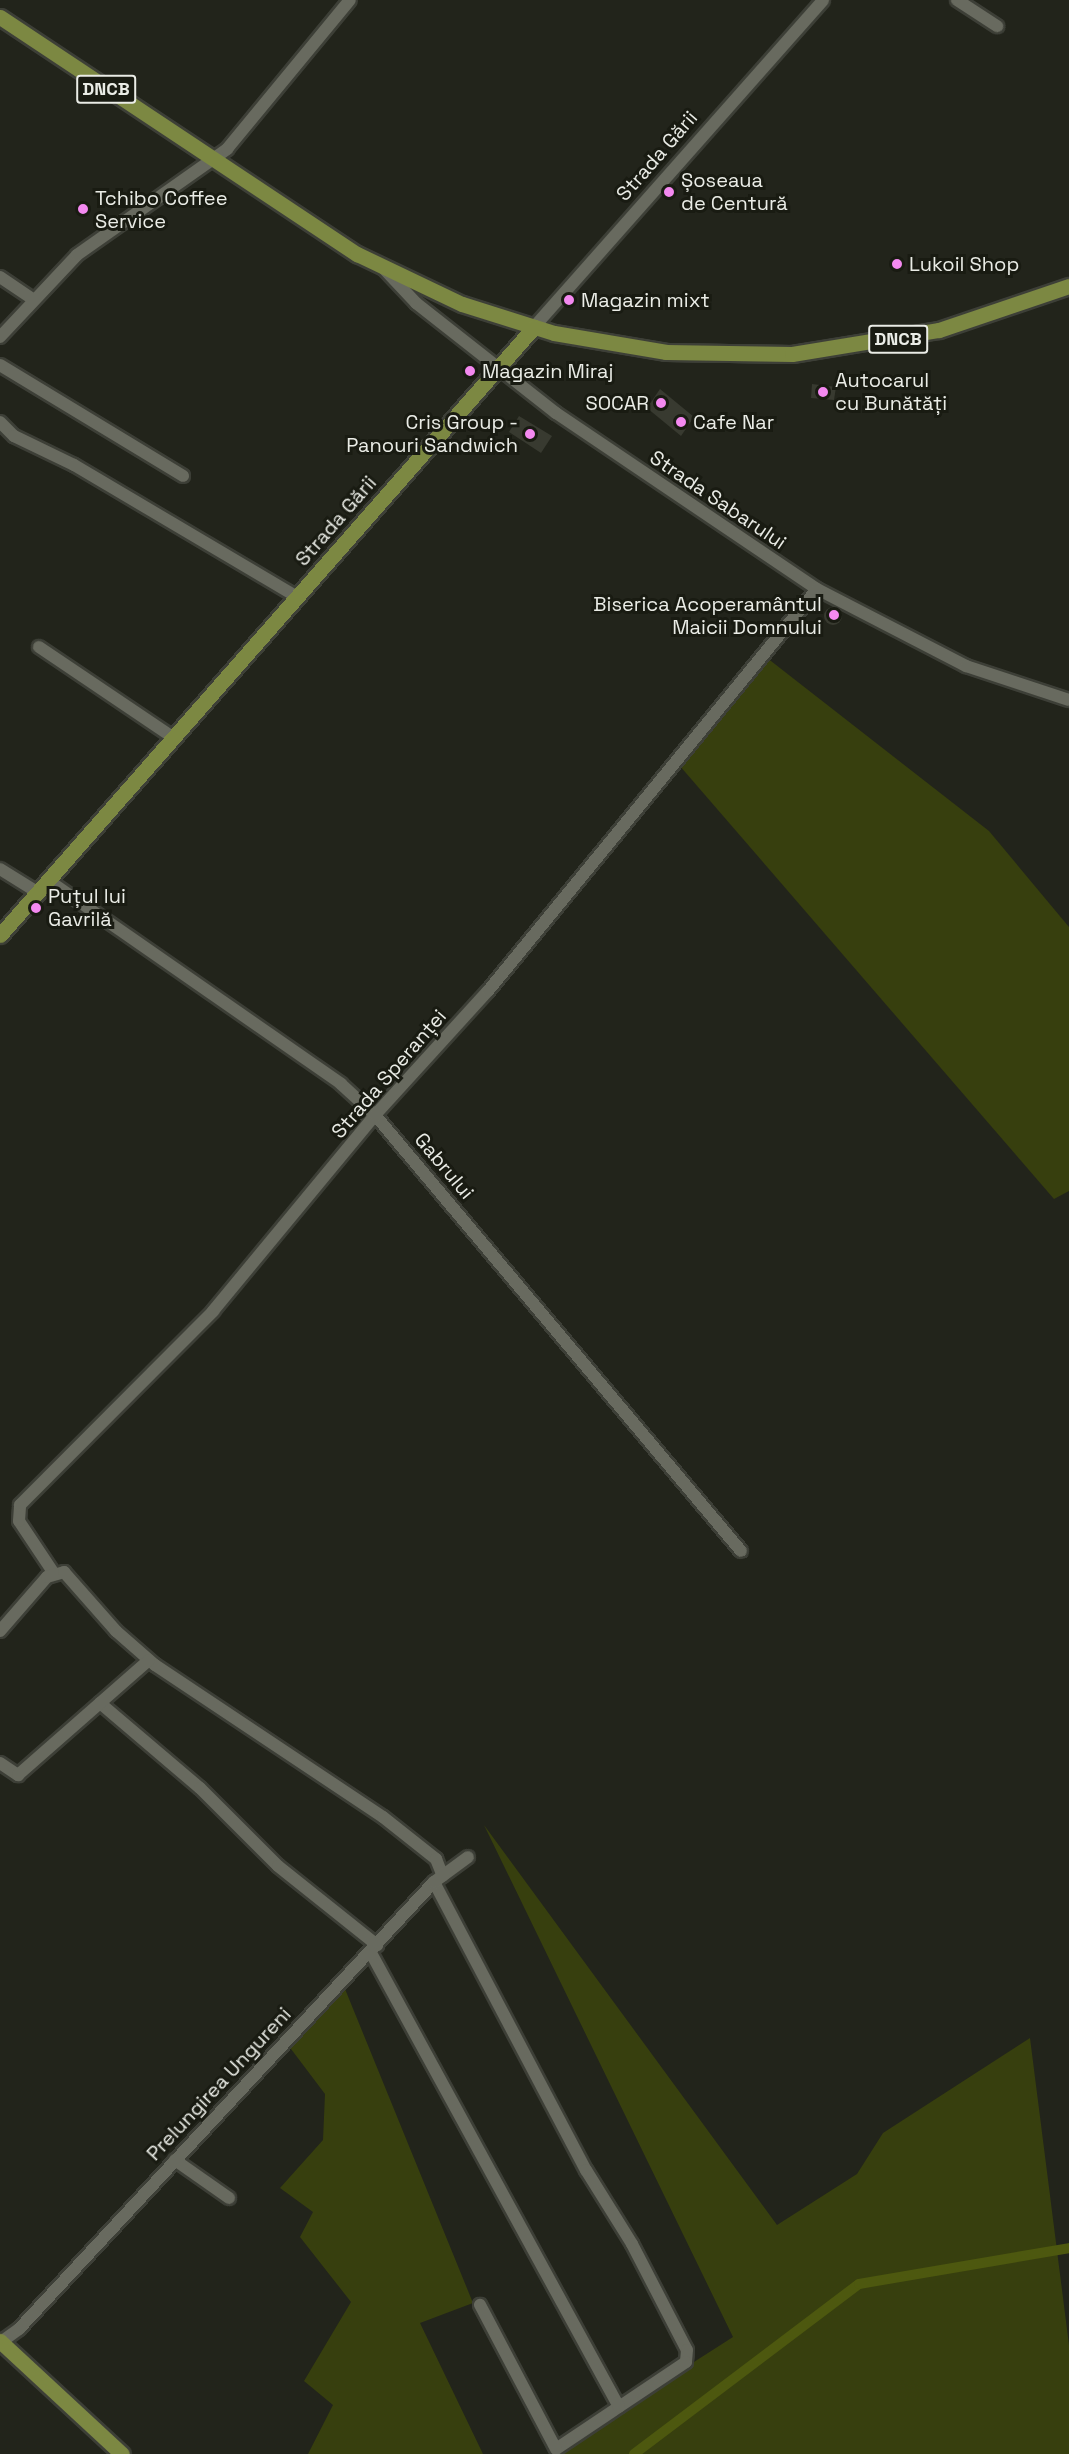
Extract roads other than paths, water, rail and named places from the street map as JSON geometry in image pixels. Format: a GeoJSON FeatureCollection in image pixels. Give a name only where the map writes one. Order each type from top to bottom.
{"type":"FeatureCollection","features":[{"type":"Feature","properties":{"kind":"main road","name":"DNCB"},"geometry":{"type":"LineString","coordinates":[[0,17],[213,160],[384,269],[462,304],[534,327],[666,352],[792,354],[939,330],[1069,286]]}},
{"type":"Feature","properties":{"kind":"main road","name":"Strada Gării"},"geometry":{"type":"LineString","coordinates":[[0,935],[534,327]]}},
{"type":"Feature","properties":{"kind":"main road"},"geometry":{"type":"LineString","coordinates":[[1,2341],[122,2454]]}},
{"type":"Feature","properties":{"kind":"street"},"geometry":{"type":"LineString","coordinates":[[0,337],[33,299],[91,243],[227,149],[350,0]]}},
{"type":"Feature","properties":{"kind":"street","name":"Strada Gării"},"geometry":{"type":"LineString","coordinates":[[534,327],[823,0]]}},
{"type":"Feature","properties":{"kind":"street"},"geometry":{"type":"LineString","coordinates":[[957,0],[997,26]]}},
{"type":"Feature","properties":{"kind":"street","name":"Strada Sabarului"},"geometry":{"type":"LineString","coordinates":[[384,269],[416,303],[497,368],[817,589],[966,666],[1069,700]]}},
{"type":"Feature","properties":{"kind":"street"},"geometry":{"type":"LineString","coordinates":[[0,277],[33,299]]}},
{"type":"Feature","properties":{"kind":"street"},"geometry":{"type":"LineString","coordinates":[[0,365],[183,476]]}},
{"type":"Feature","properties":{"kind":"street"},"geometry":{"type":"LineString","coordinates":[[0,422],[20,440],[74,465],[297,597]]}},
{"type":"Feature","properties":{"kind":"street","name":"Strada Speranței"},"geometry":{"type":"LineString","coordinates":[[480,2305],[556,2449],[619,2407],[673,2375],[686,2362],[687,2350],[438,1879],[436,1859],[383,1817],[149,1660],[116,1631],[58,1572],[19,1521],[20,1504],[213,1311],[375,1115],[488,991],[817,589]]}},
{"type":"Feature","properties":{"kind":"street"},"geometry":{"type":"LineString","coordinates":[[39,647],[174,738]]}},
{"type":"Feature","properties":{"kind":"street"},"geometry":{"type":"LineString","coordinates":[[0,869],[37,892]]}},
{"type":"Feature","properties":{"kind":"street","name":"Gabrului"},"geometry":{"type":"LineString","coordinates":[[48,880],[341,1084],[375,1115],[741,1551]]}},
{"type":"Feature","properties":{"kind":"street"},"geometry":{"type":"LineString","coordinates":[[0,1631],[58,1572]]}},
{"type":"Feature","properties":{"kind":"street"},"geometry":{"type":"LineString","coordinates":[[0,1763],[18,1775],[149,1660]]}},
{"type":"Feature","properties":{"kind":"street"},"geometry":{"type":"LineString","coordinates":[[100,1703],[200,1788],[278,1866],[374,1949],[619,2407]]}},
{"type":"Feature","properties":{"kind":"street","name":"Prelungirea Ungureni"},"geometry":{"type":"LineString","coordinates":[[1,2341],[176,2160],[438,1879],[468,1857]]}},
{"type":"Feature","properties":{"kind":"street"},"geometry":{"type":"LineString","coordinates":[[176,2160],[229,2198]]}},
{"type":"Feature","properties":{"kind":"waterway"},"geometry":{"type":"LineString","coordinates":[[634,2454],[859,2284],[1069,2248]]}},
{"type":"Feature","properties":{"kind":"place","name":"Șoseaua de Centură"},"geometry":{"type":"Point","coordinates":[669,192]}},
{"type":"Feature","properties":{"kind":"place","name":"Tchibo Coffee Service"},"geometry":{"type":"Point","coordinates":[83,209]}},
{"type":"Feature","properties":{"kind":"place","name":"Lukoil Shop"},"geometry":{"type":"Point","coordinates":[897,264]}},
{"type":"Feature","properties":{"kind":"place","name":"Magazin mixt"},"geometry":{"type":"Point","coordinates":[569,300]}},
{"type":"Feature","properties":{"kind":"place","name":"Magazin Miraj"},"geometry":{"type":"Point","coordinates":[470,371]}},
{"type":"Feature","properties":{"kind":"place","name":"Autocarul cu Bunătăți"},"geometry":{"type":"Point","coordinates":[823,392]}},
{"type":"Feature","properties":{"kind":"place","name":"SOCAR"},"geometry":{"type":"Point","coordinates":[661,403]}},
{"type":"Feature","properties":{"kind":"place","name":"Cafe Nar"},"geometry":{"type":"Point","coordinates":[681,422]}},
{"type":"Feature","properties":{"kind":"place","name":"Cris Group - Panouri Sandwich"},"geometry":{"type":"Point","coordinates":[530,434]}},
{"type":"Feature","properties":{"kind":"place","name":"Biserica Acoperamântul Maicii Domnului"},"geometry":{"type":"Point","coordinates":[834,615]}},
{"type":"Feature","properties":{"kind":"place","name":"Puțul lui Gavrilă"},"geometry":{"type":"Point","coordinates":[36,908]}}]}
